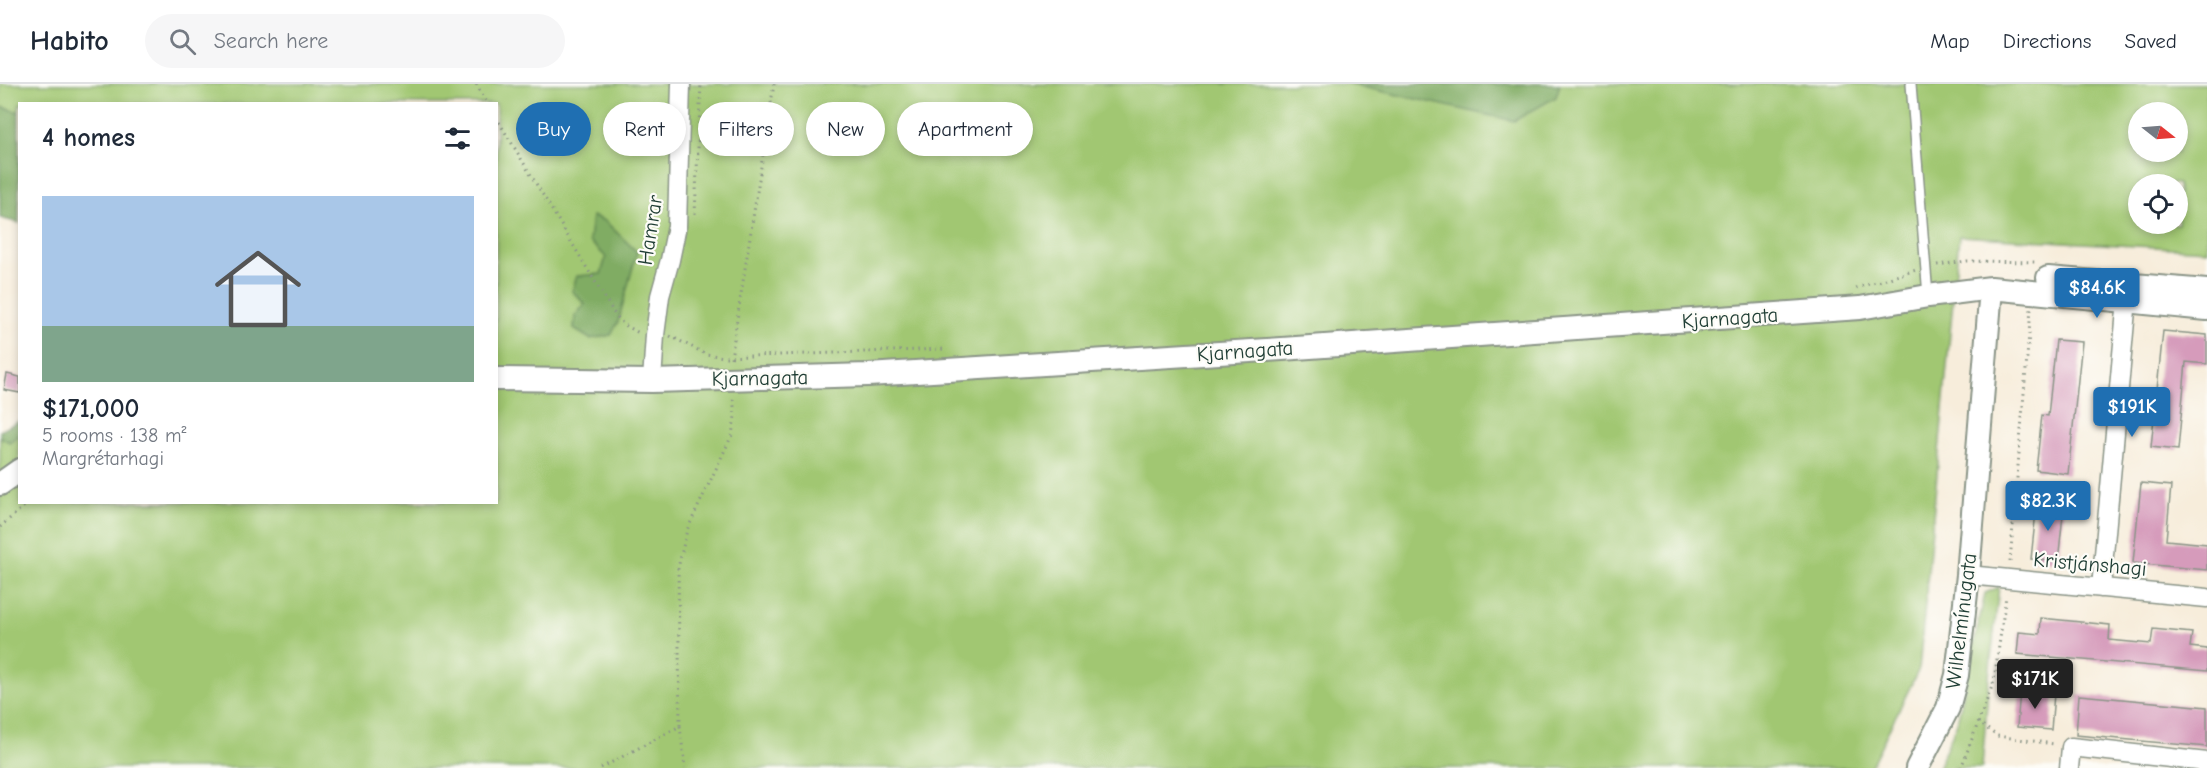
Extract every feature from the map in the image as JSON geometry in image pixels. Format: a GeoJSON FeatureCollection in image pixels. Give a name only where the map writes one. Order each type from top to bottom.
{"type":"FeatureCollection","features":[{"type":"Feature","properties":{"kind":"street","name":"Hamrar"},"geometry":{"type":"LineString","coordinates":[[652,381],[660,296],[677,226],[681,84]]}},
{"type":"Feature","properties":{"kind":"street","name":"Kjarnagata"},"geometry":{"type":"LineString","coordinates":[[1991,288],[2003,281],[2034,277],[2207,309]]}},
{"type":"Feature","properties":{"kind":"street","name":"Kjarnagata"},"geometry":{"type":"LineString","coordinates":[[498,379],[652,381],[731,368],[868,375],[1860,308],[1991,288],[2033,292],[2207,291]]}},
{"type":"Feature","properties":{"kind":"street","name":"Wilhelmínugata"},"geometry":{"type":"LineString","coordinates":[[1917,768],[1953,693],[1957,675],[1968,575],[1991,288]]}},
{"type":"Feature","properties":{"kind":"street"},"geometry":{"type":"LineString","coordinates":[[2100,588],[2128,293]]}},
{"type":"Feature","properties":{"kind":"street"},"geometry":{"type":"LineString","coordinates":[[0,484],[18,471]]}},
{"type":"Feature","properties":{"kind":"street","name":"Kristjánshagi"},"geometry":{"type":"LineString","coordinates":[[1968,575],[2207,598]]}},
{"type":"Feature","properties":{"kind":"street"},"geometry":{"type":"LineString","coordinates":[[2069,768],[2071,747],[2207,762]]}},
{"type":"Feature","properties":{"kind":"lane"},"geometry":{"type":"LineString","coordinates":[[1911,84],[1928,296]]}},
{"type":"Feature","properties":{"kind":"path"},"geometry":{"type":"LineString","coordinates":[[476,84],[487,102]]}},
{"type":"Feature","properties":{"kind":"path"},"geometry":{"type":"LineString","coordinates":[[685,768],[680,726],[678,567],[687,530],[732,435],[735,416],[731,368],[774,84]]}},
{"type":"Feature","properties":{"kind":"path"},"geometry":{"type":"LineString","coordinates":[[498,120],[614,313],[630,330],[672,336],[731,368],[948,349]]}},
{"type":"Feature","properties":{"kind":"path"},"geometry":{"type":"LineString","coordinates":[[1846,291],[1927,267],[1967,261],[2045,262]]}},
{"type":"Feature","properties":{"kind":"path"},"geometry":{"type":"LineString","coordinates":[[1962,768],[1994,681],[2009,579],[2033,292]]}},
{"type":"Feature","properties":{"kind":"path"},"geometry":{"type":"LineString","coordinates":[[0,528],[27,504]]}},
{"type":"Feature","properties":{"kind":"path"},"geometry":{"type":"LineString","coordinates":[[1978,722],[1997,736],[2071,747]]}},
{"type":"Feature","properties":{"kind":"path"},"geometry":{"type":"LineString","coordinates":[[601,768],[680,726]]}},
{"type":"Feature","properties":{"kind":"green space"},"geometry":{"type":"Polygon","coordinates":[[[0,84],[2207,84],[2207,250],[1959,236],[1919,669],[1870,768],[0,768],[0,437],[10,442],[18,436],[18,504],[498,504],[498,102],[18,102],[18,112],[0,107],[0,84]]]}},
{"type":"Feature","properties":{"kind":"green space"},"geometry":{"type":"Polygon","coordinates":[[[1349,84],[1560,84],[1556,97],[1514,121],[1349,84]]]}},
{"type":"Feature","properties":{"kind":"green space"},"geometry":{"type":"Polygon","coordinates":[[[0,107],[18,112],[18,223],[0,218],[0,107]]]}},
{"type":"Feature","properties":{"kind":"green space"},"geometry":{"type":"Polygon","coordinates":[[[592,216],[605,221],[637,252],[618,322],[611,335],[590,339],[574,329],[575,316],[585,304],[572,291],[577,276],[601,274],[606,257],[589,241],[592,216]]]}},
{"type":"Feature","properties":{"kind":"green space"},"geometry":{"type":"Polygon","coordinates":[[[18,422],[18,436],[10,442],[0,437],[0,431],[18,422]]]}},
{"type":"Feature","properties":{"kind":"green space"},"geometry":{"type":"Polygon","coordinates":[[[1999,587],[1982,768],[1938,768],[1957,723],[1985,593],[1999,587]]]}},
{"type":"Feature","properties":{"kind":"building"},"geometry":{"type":"Polygon","coordinates":[[[2163,331],[2207,335],[2207,364],[2186,362],[2178,450],[2151,447],[2163,331]]]}},
{"type":"Feature","properties":{"kind":"building"},"geometry":{"type":"Polygon","coordinates":[[[2056,340],[2082,342],[2068,474],[2036,470],[2042,415],[2048,416],[2056,340]]]}},
{"type":"Feature","properties":{"kind":"building"},"geometry":{"type":"Polygon","coordinates":[[[7,374],[18,377],[18,393],[4,390],[7,374]]]}},
{"type":"Feature","properties":{"kind":"building"},"geometry":{"type":"Polygon","coordinates":[[[2141,483],[2171,486],[2166,540],[2207,544],[2207,570],[2133,563],[2141,483]]]}},
{"type":"Feature","properties":{"kind":"building"},"geometry":{"type":"Polygon","coordinates":[[[2037,502],[2064,505],[2058,562],[2031,559],[2037,502]]]}},
{"type":"Feature","properties":{"kind":"building"},"geometry":{"type":"Polygon","coordinates":[[[2041,618],[2110,625],[2109,640],[2151,644],[2153,629],[2192,633],[2190,647],[2207,649],[2207,671],[2017,654],[2019,632],[2040,634],[2041,618]]]}},
{"type":"Feature","properties":{"kind":"building"},"geometry":{"type":"Polygon","coordinates":[[[2020,691],[2054,694],[2051,730],[2017,727],[2020,691]]]}},
{"type":"Feature","properties":{"kind":"building"},"geometry":{"type":"Polygon","coordinates":[[[2079,695],[2207,707],[2207,747],[2076,735],[2079,695]]]}}]}
